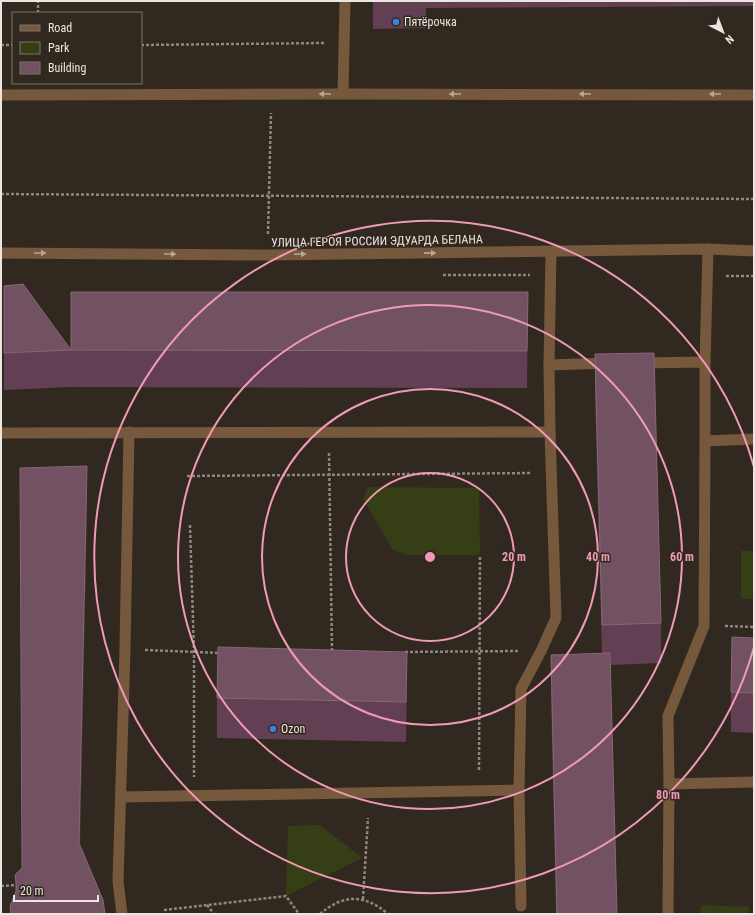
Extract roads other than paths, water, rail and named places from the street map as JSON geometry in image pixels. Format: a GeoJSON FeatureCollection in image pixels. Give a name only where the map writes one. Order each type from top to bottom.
{"type":"FeatureCollection","features":[{"type":"Feature","properties":{"kind":"street"},"geometry":{"type":"LineString","coordinates":[[343,94],[345,1]]}},
{"type":"Feature","properties":{"kind":"street"},"geometry":{"type":"LineString","coordinates":[[1,95],[754,94]]}},
{"type":"Feature","properties":{"kind":"street"},"geometry":{"type":"LineString","coordinates":[[668,914],[668,716],[704,626],[705,362],[708,249]]}},
{"type":"Feature","properties":{"kind":"street","name":"УЛИЦА ГЕРОЯ РОССИИ ЭДУАРДА БЕЛАНА"},"geometry":{"type":"LineString","coordinates":[[1,253],[268,255],[708,249],[754,251]]}},
{"type":"Feature","properties":{"kind":"street"},"geometry":{"type":"LineString","coordinates":[[521,906],[519,790],[521,689],[556,618],[549,364],[551,252]]}},
{"type":"Feature","properties":{"kind":"street"},"geometry":{"type":"LineString","coordinates":[[549,364],[705,362]]}},
{"type":"Feature","properties":{"kind":"street"},"geometry":{"type":"LineString","coordinates":[[1,432],[550,432]]}},
{"type":"Feature","properties":{"kind":"street"},"geometry":{"type":"LineString","coordinates":[[122,914],[118,881],[125,650],[129,432]]}},
{"type":"Feature","properties":{"kind":"street"},"geometry":{"type":"LineString","coordinates":[[705,441],[754,439]]}},
{"type":"Feature","properties":{"kind":"street"},"geometry":{"type":"LineString","coordinates":[[669,784],[754,782]]}},
{"type":"Feature","properties":{"kind":"street"},"geometry":{"type":"LineString","coordinates":[[121,796],[519,790]]}},
{"type":"Feature","properties":{"kind":"place","name":"Пятёрочка"},"geometry":{"type":"Point","coordinates":[396,22]}},
{"type":"Feature","properties":{"kind":"place","name":"Ozon"},"geometry":{"type":"Point","coordinates":[273,729]}}]}
